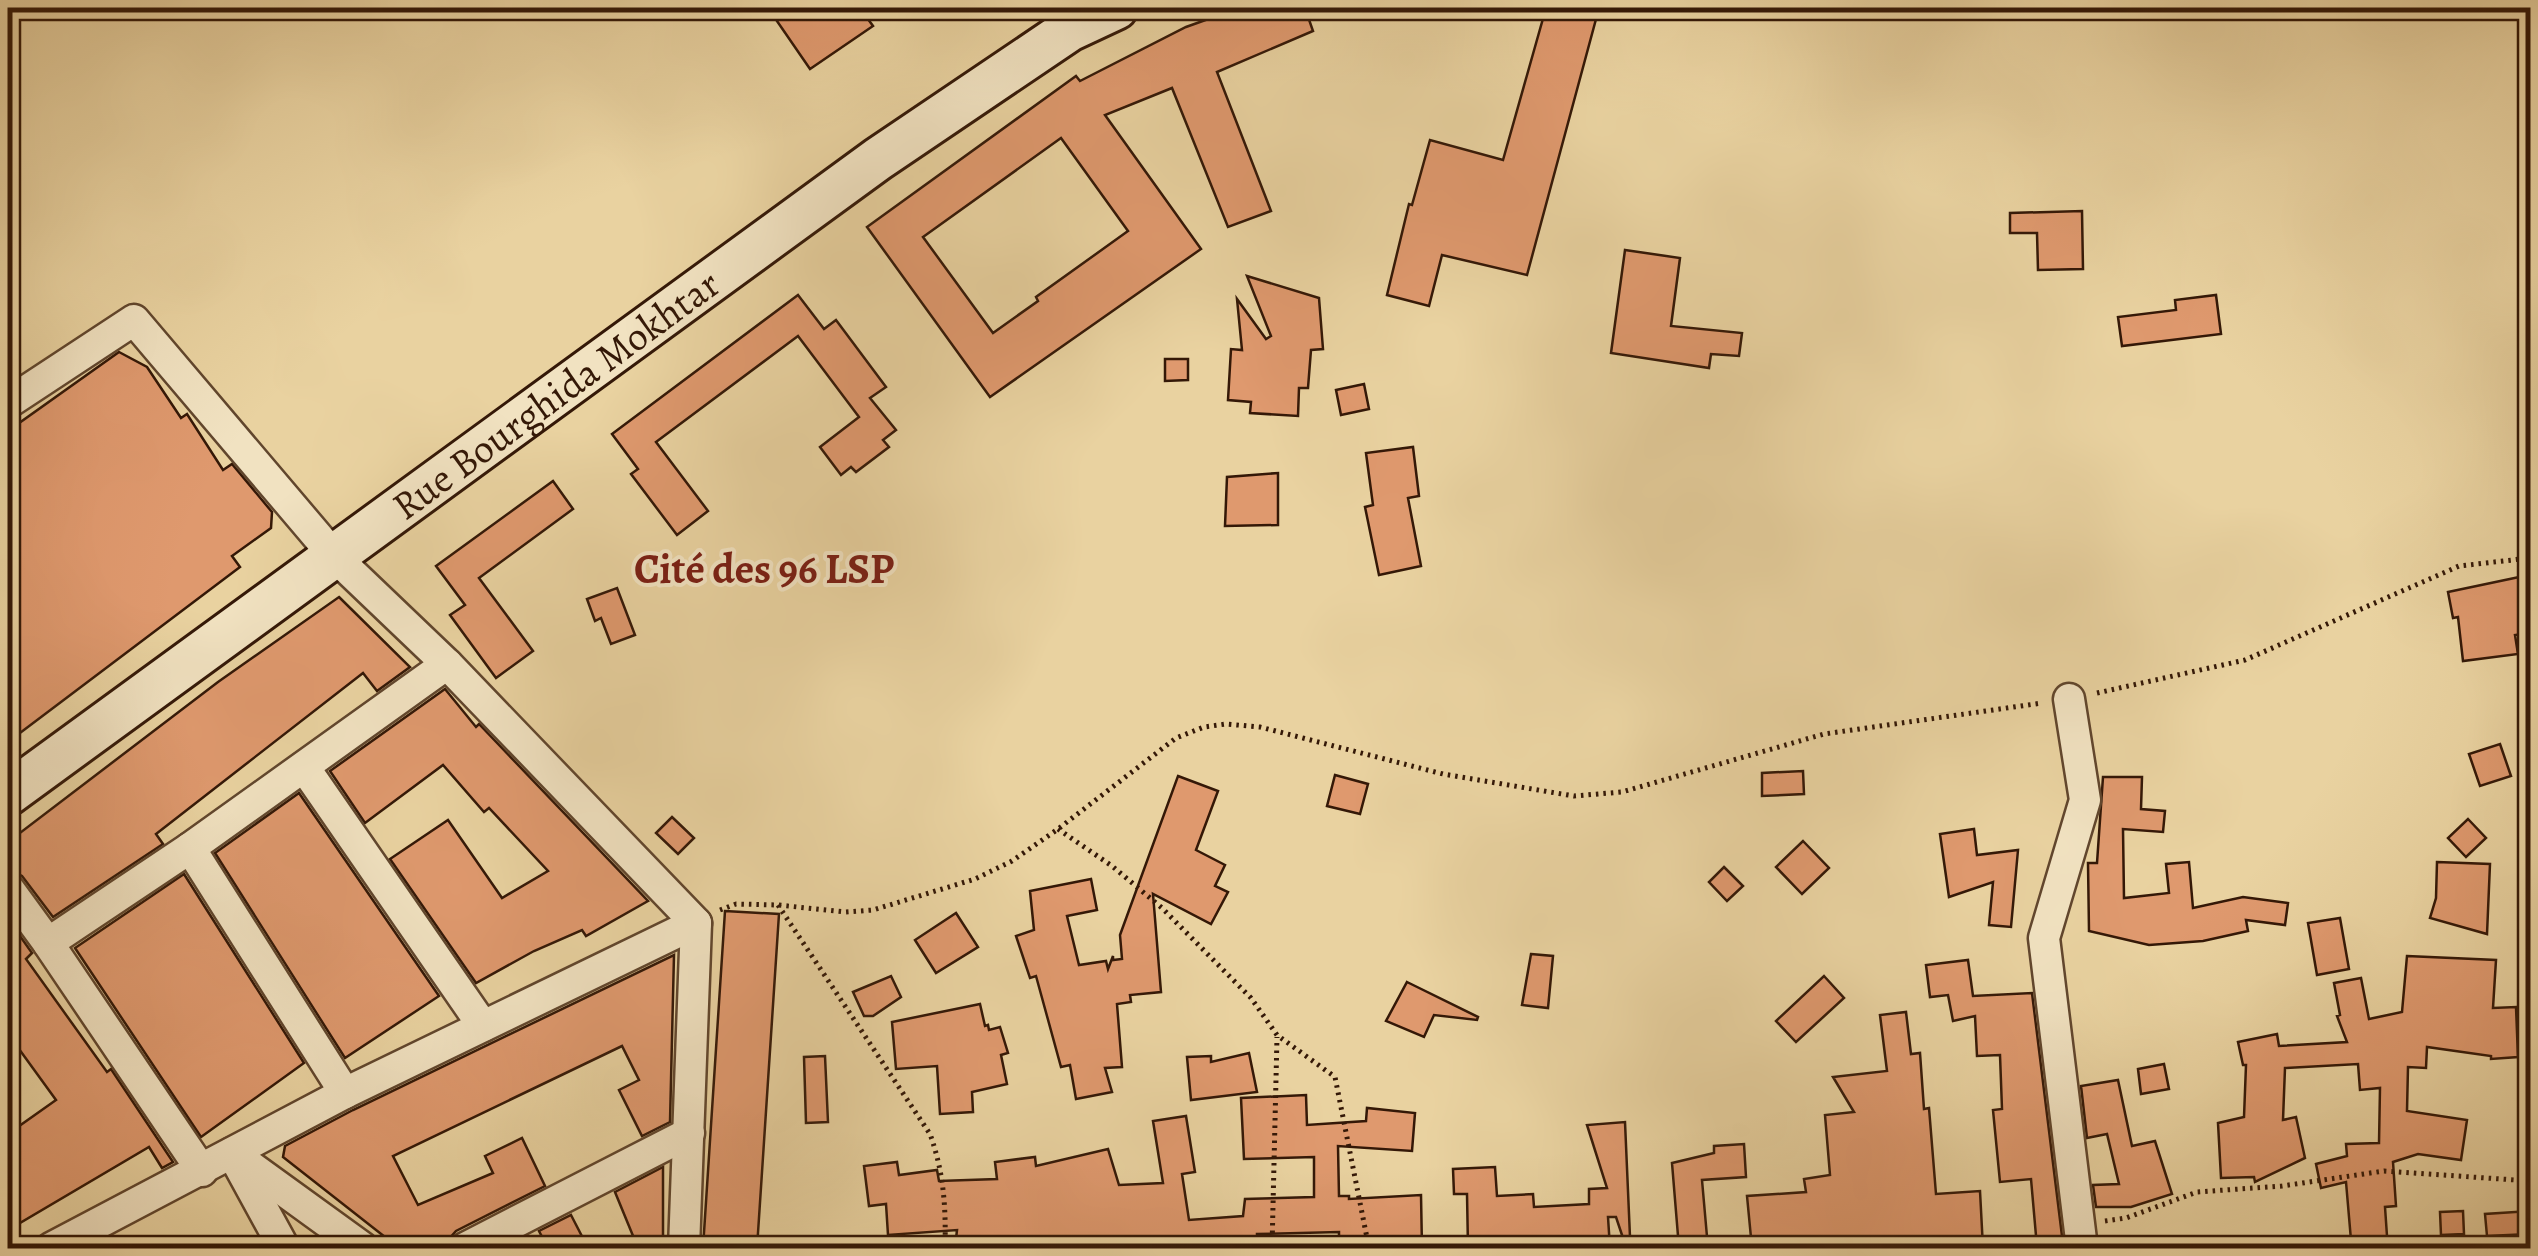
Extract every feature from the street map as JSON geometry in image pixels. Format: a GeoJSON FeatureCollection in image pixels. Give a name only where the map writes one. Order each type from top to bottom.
{"type":"FeatureCollection","features":[{"type":"Feature","properties":{"kind":"main road","name":"Rue Bourghida Mokhtar"},"geometry":{"type":"LineString","coordinates":[[8,794],[908,138],[1069,30],[1114,8]]}},
{"type":"Feature","properties":{"kind":"street"},"geometry":{"type":"LineString","coordinates":[[8,404],[134,320],[335,557],[446,664],[696,923],[684,1248]]}},
{"type":"Feature","properties":{"kind":"street"},"geometry":{"type":"LineString","coordinates":[[48,943],[190,848],[446,664]]}},
{"type":"Feature","properties":{"kind":"street"},"geometry":{"type":"LineString","coordinates":[[2069,699],[2085,800],[2044,938],[2081,1236]]}},
{"type":"Feature","properties":{"kind":"street"},"geometry":{"type":"LineString","coordinates":[[304,767],[484,1026]]}},
{"type":"Feature","properties":{"kind":"street"},"geometry":{"type":"LineString","coordinates":[[190,848],[345,1093]]}},
{"type":"Feature","properties":{"kind":"street"},"geometry":{"type":"LineString","coordinates":[[8,888],[202,1171]]}},
{"type":"Feature","properties":{"kind":"street"},"geometry":{"type":"LineString","coordinates":[[51,1248],[345,1093],[696,923]]}},
{"type":"Feature","properties":{"kind":"street"},"geometry":{"type":"LineString","coordinates":[[465,1248],[689,1133]]}},
{"type":"Feature","properties":{"kind":"street"},"geometry":{"type":"LineString","coordinates":[[232,1153],[284,1248]]}},
{"type":"Feature","properties":{"kind":"street"},"geometry":{"type":"LineString","coordinates":[[232,1153],[364,1248]]}},
{"type":"Feature","properties":{"kind":"path"},"geometry":{"type":"LineString","coordinates":[[696,923],[736,904],[778,904],[846,912],[873,910],[975,879],[1058,829],[1176,738],[1215,726],[1260,727],[1443,774],[1574,796],[1622,792],[1824,734],[2069,699],[2245,660],[2459,566],[2530,558]]}},
{"type":"Feature","properties":{"kind":"path"},"geometry":{"type":"LineString","coordinates":[[1058,829],[1112,866],[1162,908],[1251,998],[1277,1035],[1334,1078],[1369,1248]]}},
{"type":"Feature","properties":{"kind":"path"},"geometry":{"type":"LineString","coordinates":[[778,904],[930,1134],[944,1187],[946,1248]]}},
{"type":"Feature","properties":{"kind":"path"},"geometry":{"type":"LineString","coordinates":[[1272,1248],[1277,1035]]}},
{"type":"Feature","properties":{"kind":"path"},"geometry":{"type":"LineString","coordinates":[[2081,1236],[2197,1192],[2282,1186],[2384,1171],[2530,1181]]}},
{"type":"Feature","properties":{"kind":"building"},"geometry":{"type":"Polygon","coordinates":[[[768,8],[860,8],[873,26],[810,69],[768,8]]]}},
{"type":"Feature","properties":{"kind":"building"},"geometry":{"type":"Polygon","coordinates":[[[1239,8],[1305,8],[1313,31],[1217,72],[1271,211],[1228,227],[1172,88],[1105,115],[1201,249],[990,397],[867,227],[1076,76],[1080,81],[1186,27],[1239,8]],[[1061,138],[923,237],[993,333],[1128,231],[1061,138]]]}},
{"type":"Feature","properties":{"kind":"building"},"geometry":{"type":"Polygon","coordinates":[[[1546,8],[1599,8],[1527,275],[1442,255],[1429,306],[1387,295],[1409,204],[1412,205],[1430,140],[1503,160],[1546,8]]]}},
{"type":"Feature","properties":{"kind":"building"},"geometry":{"type":"Polygon","coordinates":[[[2082,211],[2083,269],[2038,270],[2037,233],[2010,233],[2010,213],[2082,211]]]}},
{"type":"Feature","properties":{"kind":"building"},"geometry":{"type":"Polygon","coordinates":[[[1625,250],[1680,258],[1671,326],[1742,333],[1739,356],[1711,354],[1709,368],[1611,353],[1625,250]]]}},
{"type":"Feature","properties":{"kind":"building"},"geometry":{"type":"Polygon","coordinates":[[[1247,276],[1319,298],[1323,349],[1311,350],[1308,388],[1299,388],[1298,416],[1250,413],[1251,402],[1228,400],[1231,349],[1242,350],[1237,299],[1266,339],[1271,336],[1247,276]]]}},
{"type":"Feature","properties":{"kind":"building"},"geometry":{"type":"Polygon","coordinates":[[[798,295],[824,329],[836,320],[886,387],[870,398],[896,430],[883,440],[889,447],[856,472],[851,467],[841,475],[820,447],[859,417],[798,336],[656,442],[708,511],[677,535],[631,474],[638,469],[612,434],[798,295]]]}},
{"type":"Feature","properties":{"kind":"building"},"geometry":{"type":"Polygon","coordinates":[[[2216,295],[2221,334],[2122,346],[2118,317],[2176,310],[2175,300],[2216,295]]]}},
{"type":"Feature","properties":{"kind":"building"},"geometry":{"type":"Polygon","coordinates":[[[119,352],[147,367],[181,418],[187,414],[223,470],[232,464],[272,512],[271,528],[232,556],[240,567],[8,742],[8,431],[119,352]]]}},
{"type":"Feature","properties":{"kind":"building"},"geometry":{"type":"Polygon","coordinates":[[[1165,359],[1188,359],[1188,380],[1165,381],[1165,359]]]}},
{"type":"Feature","properties":{"kind":"building"},"geometry":{"type":"Polygon","coordinates":[[[1364,384],[1369,409],[1341,415],[1336,390],[1364,384]]]}},
{"type":"Feature","properties":{"kind":"building"},"geometry":{"type":"Polygon","coordinates":[[[1413,447],[1419,496],[1408,498],[1421,566],[1379,575],[1365,507],[1373,505],[1366,453],[1413,447]]]}},
{"type":"Feature","properties":{"kind":"building"},"geometry":{"type":"Polygon","coordinates":[[[1278,473],[1278,525],[1225,526],[1227,477],[1278,473]]]}},
{"type":"Feature","properties":{"kind":"building"},"geometry":{"type":"Polygon","coordinates":[[[553,481],[573,509],[479,578],[533,651],[496,678],[450,615],[465,605],[436,566],[553,481]]]}},
{"type":"Feature","properties":{"kind":"building"},"geometry":{"type":"Polygon","coordinates":[[[2524,576],[2530,603],[2530,633],[2515,635],[2518,654],[2463,661],[2458,617],[2453,618],[2448,592],[2524,576]]]}},
{"type":"Feature","properties":{"kind":"building"},"geometry":{"type":"Polygon","coordinates":[[[617,588],[635,635],[611,644],[601,618],[595,621],[587,599],[617,588]]]}},
{"type":"Feature","properties":{"kind":"building"},"geometry":{"type":"Polygon","coordinates":[[[339,597],[410,667],[377,691],[363,673],[156,834],[163,844],[53,917],[22,876],[8,869],[8,842],[218,682],[339,597]]]}},
{"type":"Feature","properties":{"kind":"building"},"geometry":{"type":"Polygon","coordinates":[[[445,689],[476,727],[479,724],[648,901],[586,936],[582,930],[476,983],[390,859],[448,820],[502,898],[548,871],[489,808],[484,812],[443,765],[365,823],[330,771],[445,689]]]}},
{"type":"Feature","properties":{"kind":"building"},"geometry":{"type":"Polygon","coordinates":[[[2500,744],[2511,776],[2480,786],[2469,754],[2500,744]]]}},
{"type":"Feature","properties":{"kind":"building"},"geometry":{"type":"Polygon","coordinates":[[[1803,771],[1804,794],[1762,796],[1762,773],[1803,771]]]}},
{"type":"Feature","properties":{"kind":"building"},"geometry":{"type":"Polygon","coordinates":[[[1335,775],[1368,784],[1360,814],[1327,806],[1335,775]]]}},
{"type":"Feature","properties":{"kind":"building"},"geometry":{"type":"Polygon","coordinates":[[[1178,776],[1218,791],[1196,850],[1225,865],[1215,886],[1228,892],[1211,924],[1153,894],[1161,992],[1130,995],[1131,1002],[1117,1004],[1122,1067],[1105,1068],[1112,1092],[1076,1099],[1070,1065],[1061,1067],[1036,976],[1030,978],[1016,936],[1034,930],[1030,891],[1091,879],[1097,910],[1067,916],[1079,965],[1106,961],[1108,969],[1113,956],[1113,960],[1122,959],[1120,935],[1178,776]]]}},
{"type":"Feature","properties":{"kind":"building"},"geometry":{"type":"Polygon","coordinates":[[[2103,777],[2142,777],[2141,809],[2165,811],[2163,832],[2123,829],[2124,898],[2169,893],[2166,864],[2189,862],[2193,908],[2243,897],[2288,903],[2285,925],[2246,920],[2248,931],[2203,941],[2149,945],[2089,931],[2088,863],[2097,863],[2103,777]]]}},
{"type":"Feature","properties":{"kind":"building"},"geometry":{"type":"Polygon","coordinates":[[[299,793],[439,996],[345,1058],[215,853],[299,793]]]}},
{"type":"Feature","properties":{"kind":"building"},"geometry":{"type":"Polygon","coordinates":[[[672,817],[694,838],[678,854],[656,833],[672,817]]]}},
{"type":"Feature","properties":{"kind":"building"},"geometry":{"type":"Polygon","coordinates":[[[2468,819],[2486,838],[2466,857],[2448,838],[2468,819]]]}},
{"type":"Feature","properties":{"kind":"building"},"geometry":{"type":"Polygon","coordinates":[[[1974,829],[1977,855],[2018,850],[2011,927],[1989,925],[1993,882],[1949,897],[1940,834],[1974,829]]]}},
{"type":"Feature","properties":{"kind":"building"},"geometry":{"type":"Polygon","coordinates":[[[1803,841],[1829,868],[1802,894],[1776,867],[1803,841]]]}},
{"type":"Feature","properties":{"kind":"building"},"geometry":{"type":"Polygon","coordinates":[[[2437,862],[2490,864],[2487,934],[2430,918],[2436,898],[2437,862]]]}},
{"type":"Feature","properties":{"kind":"building"},"geometry":{"type":"Polygon","coordinates":[[[1724,867],[1743,886],[1727,901],[1709,882],[1724,867]]]}},
{"type":"Feature","properties":{"kind":"building"},"geometry":{"type":"Polygon","coordinates":[[[184,874],[304,1063],[201,1137],[75,948],[184,874]]]}},
{"type":"Feature","properties":{"kind":"building"},"geometry":{"type":"Polygon","coordinates":[[[725,911],[779,914],[757,1248],[703,1248],[725,911]]]}},
{"type":"Feature","properties":{"kind":"building"},"geometry":{"type":"Polygon","coordinates":[[[956,913],[978,947],[936,973],[915,940],[956,913]]]}},
{"type":"Feature","properties":{"kind":"building"},"geometry":{"type":"Polygon","coordinates":[[[2340,918],[2349,969],[2317,975],[2308,923],[2340,918]]]}},
{"type":"Feature","properties":{"kind":"building"},"geometry":{"type":"Polygon","coordinates":[[[8,919],[32,953],[26,959],[107,1072],[111,1069],[173,1162],[162,1168],[149,1147],[8,1230],[8,1134],[56,1100],[19,1049],[8,1057],[8,919]]]}},
{"type":"Feature","properties":{"kind":"building"},"geometry":{"type":"Polygon","coordinates":[[[1531,954],[1553,956],[1548,1008],[1522,1005],[1531,954]]]}},
{"type":"Feature","properties":{"kind":"building"},"geometry":{"type":"Polygon","coordinates":[[[674,955],[670,1122],[642,1136],[619,1090],[639,1080],[622,1046],[393,1156],[418,1205],[493,1173],[485,1156],[522,1138],[545,1186],[456,1231],[446,1248],[399,1248],[283,1157],[285,1146],[353,1110],[674,955]]]}},
{"type":"Feature","properties":{"kind":"building"},"geometry":{"type":"Polygon","coordinates":[[[2407,956],[2496,960],[2493,1008],[2516,1007],[2518,1057],[2491,1059],[2427,1047],[2426,1068],[2408,1067],[2407,1111],[2467,1120],[2461,1160],[2418,1154],[2393,1162],[2396,1206],[2385,1207],[2387,1236],[2351,1240],[2346,1182],[2321,1188],[2316,1164],[2347,1156],[2346,1144],[2379,1143],[2380,1088],[2360,1090],[2358,1064],[2285,1068],[2283,1120],[2296,1117],[2305,1158],[2255,1182],[2254,1177],[2221,1178],[2218,1123],[2244,1117],[2246,1065],[2238,1042],[2277,1034],[2279,1046],[2347,1042],[2337,1016],[2340,1015],[2334,983],[2361,978],[2369,1019],[2402,1012],[2407,956]]]}},
{"type":"Feature","properties":{"kind":"building"},"geometry":{"type":"Polygon","coordinates":[[[1968,960],[1973,996],[2032,993],[2063,1244],[2037,1247],[2031,1179],[2000,1182],[1993,1110],[2002,1109],[2000,1055],[1977,1056],[1975,1016],[1953,1021],[1948,995],[1930,997],[1926,965],[1968,960]]]}},
{"type":"Feature","properties":{"kind":"building"},"geometry":{"type":"Polygon","coordinates":[[[891,976],[901,997],[873,1016],[864,1016],[853,992],[891,976]]]}},
{"type":"Feature","properties":{"kind":"building"},"geometry":{"type":"Polygon","coordinates":[[[1824,976],[1844,998],[1796,1042],[1776,1021],[1824,976]]]}},
{"type":"Feature","properties":{"kind":"building"},"geometry":{"type":"Polygon","coordinates":[[[1407,982],[1478,1017],[1477,1020],[1434,1015],[1424,1037],[1386,1021],[1407,982]]]}},
{"type":"Feature","properties":{"kind":"building"},"geometry":{"type":"Polygon","coordinates":[[[980,1004],[985,1026],[989,1030],[1000,1027],[1008,1053],[1001,1055],[1007,1084],[972,1092],[973,1112],[940,1114],[937,1066],[896,1069],[892,1022],[980,1004]]]}},
{"type":"Feature","properties":{"kind":"building"},"geometry":{"type":"Polygon","coordinates":[[[1906,1012],[1911,1054],[1920,1053],[1936,1194],[1980,1191],[1983,1248],[1752,1248],[1747,1196],[1806,1192],[1804,1179],[1830,1175],[1825,1115],[1854,1112],[1833,1077],[1887,1071],[1880,1015],[1906,1012]]]}},
{"type":"Feature","properties":{"kind":"building"},"geometry":{"type":"Polygon","coordinates":[[[1249,1053],[1257,1092],[1191,1100],[1187,1057],[1211,1056],[1211,1062],[1249,1053]]]}},
{"type":"Feature","properties":{"kind":"building"},"geometry":{"type":"Polygon","coordinates":[[[825,1056],[828,1122],[806,1123],[804,1057],[825,1056]]]}},
{"type":"Feature","properties":{"kind":"building"},"geometry":{"type":"Polygon","coordinates":[[[2164,1064],[2169,1089],[2141,1094],[2138,1069],[2164,1064]]]}},
{"type":"Feature","properties":{"kind":"building"},"geometry":{"type":"Polygon","coordinates":[[[2118,1080],[2132,1146],[2155,1141],[2172,1194],[2131,1207],[2096,1207],[2093,1185],[2119,1184],[2107,1134],[2087,1138],[2081,1086],[2118,1080]]]}},
{"type":"Feature","properties":{"kind":"building"},"geometry":{"type":"Polygon","coordinates":[[[1306,1095],[1307,1125],[1366,1121],[1367,1108],[1415,1113],[1412,1151],[1338,1146],[1339,1196],[1349,1199],[1421,1195],[1422,1248],[1339,1248],[1339,1232],[1257,1234],[1257,1248],[1232,1248],[1232,1239],[1173,1243],[1174,1248],[1092,1248],[1093,1239],[1044,1239],[1043,1248],[955,1248],[957,1230],[888,1235],[886,1204],[869,1206],[864,1166],[897,1162],[899,1175],[937,1170],[939,1181],[997,1179],[995,1162],[1035,1157],[1036,1166],[1108,1149],[1119,1185],[1163,1183],[1153,1121],[1186,1116],[1195,1172],[1182,1174],[1189,1220],[1243,1216],[1245,1199],[1314,1197],[1314,1157],[1244,1159],[1241,1098],[1306,1095]]]}},
{"type":"Feature","properties":{"kind":"building"},"geometry":{"type":"Polygon","coordinates":[[[1625,1122],[1630,1237],[1623,1238],[1616,1217],[1608,1217],[1610,1248],[1582,1248],[1581,1239],[1536,1241],[1536,1248],[1468,1248],[1467,1194],[1454,1194],[1453,1169],[1495,1167],[1497,1196],[1533,1194],[1534,1207],[1589,1204],[1589,1189],[1607,1188],[1587,1125],[1625,1122]]]}},
{"type":"Feature","properties":{"kind":"building"},"geometry":{"type":"Polygon","coordinates":[[[1744,1144],[1746,1177],[1702,1180],[1708,1248],[1679,1248],[1672,1163],[1714,1153],[1714,1146],[1744,1144]]]}},
{"type":"Feature","properties":{"kind":"building"},"geometry":{"type":"Polygon","coordinates":[[[663,1167],[663,1248],[638,1248],[615,1192],[663,1167]]]}},
{"type":"Feature","properties":{"kind":"building"},"geometry":{"type":"Polygon","coordinates":[[[2463,1211],[2464,1234],[2441,1235],[2440,1212],[2463,1211]]]}},
{"type":"Feature","properties":{"kind":"building"},"geometry":{"type":"Polygon","coordinates":[[[2530,1211],[2530,1234],[2487,1236],[2485,1214],[2530,1211]]]}},
{"type":"Feature","properties":{"kind":"building"},"geometry":{"type":"Polygon","coordinates":[[[571,1215],[588,1248],[548,1248],[539,1231],[571,1215]]]}},
{"type":"Feature","properties":{"kind":"district","name":"Cité des 96 LSP"},"geometry":{"type":"Point","coordinates":[764,568]}}]}
